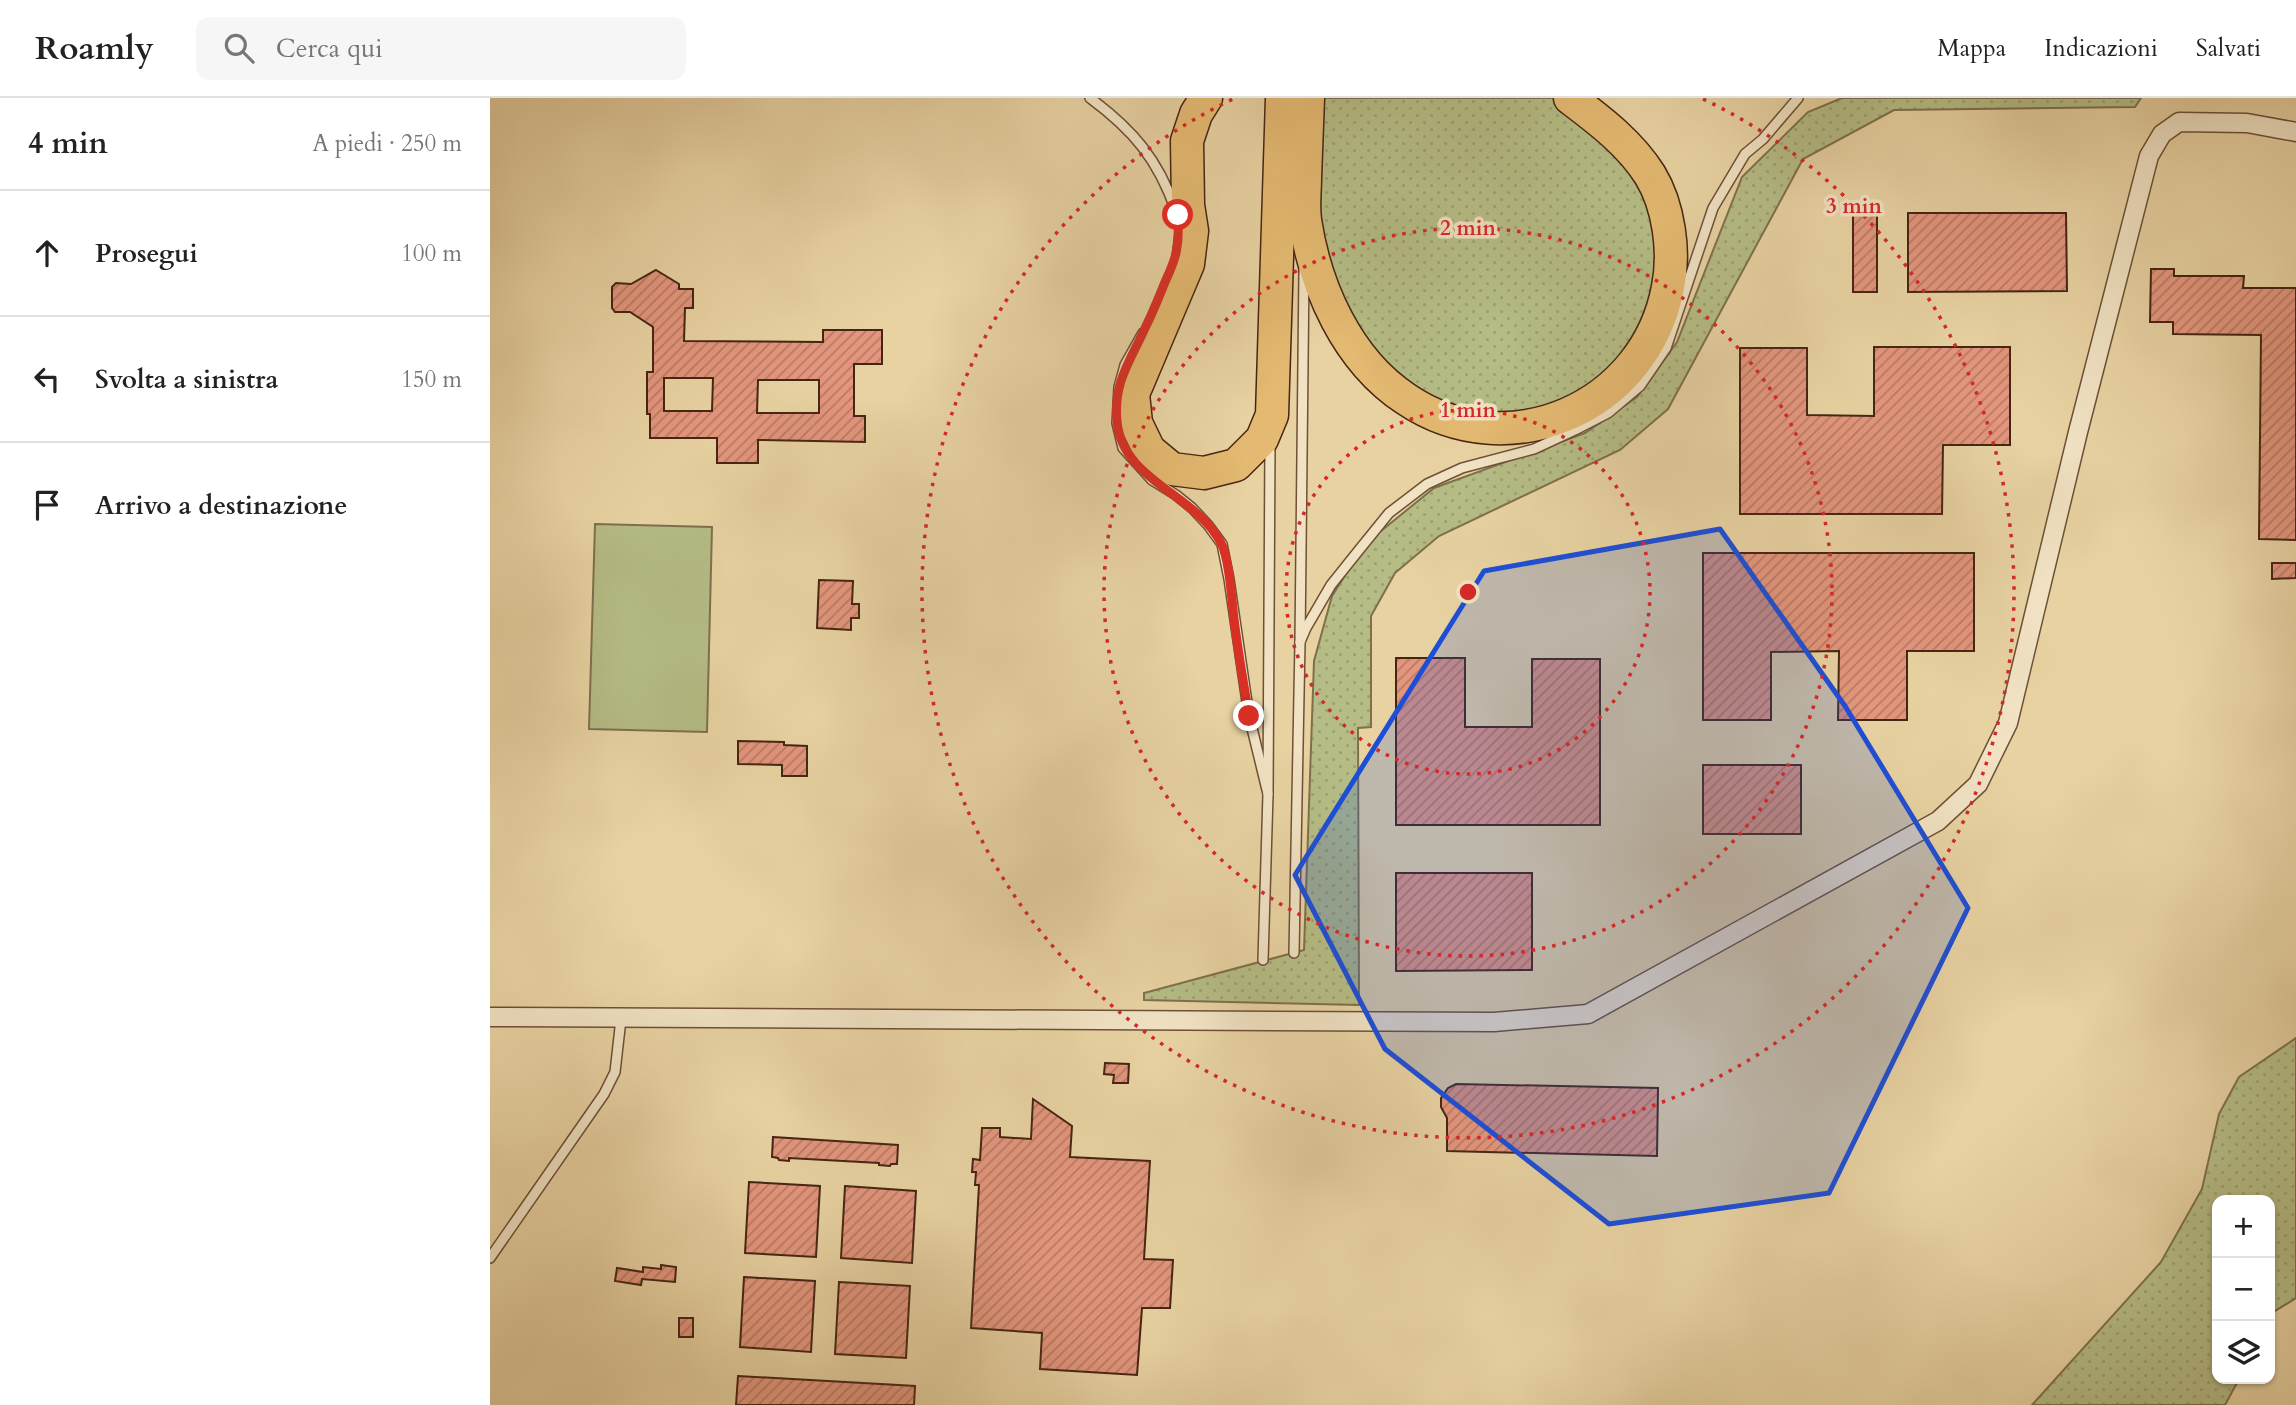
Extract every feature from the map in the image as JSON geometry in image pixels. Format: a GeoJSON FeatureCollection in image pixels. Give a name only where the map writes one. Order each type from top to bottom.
{"type":"FeatureCollection","features":[{"type":"Feature","properties":{"kind":"highway"},"geometry":{"type":"LineString","coordinates":[[1206,98],[1196,114],[1187,141],[1188,205],[1192,230],[1188,264],[1133,394],[1136,423],[1149,450],[1172,469],[1204,474],[1236,465],[1262,439],[1272,415],[1295,106]]}},
{"type":"Feature","properties":{"kind":"highway"},"geometry":{"type":"LineString","coordinates":[[1295,106],[1304,216],[1311,253],[1347,337],[1382,380],[1406,399],[1460,424],[1488,428],[1546,422],[1591,404],[1640,357],[1664,308],[1671,271],[1670,241],[1663,206],[1650,175],[1629,148],[1570,98]]}},
{"type":"Feature","properties":{"kind":"street"},"geometry":{"type":"LineString","coordinates":[[490,1017],[1494,1022],[1588,1014],[1938,821],[1978,784],[2008,723],[2078,432],[2149,156],[2162,134],[2179,122],[2246,122],[2296,132]]}},
{"type":"Feature","properties":{"kind":"lane"},"geometry":{"type":"LineString","coordinates":[[1090,98],[1127,129],[1155,162],[1178,215],[1178,226]]}},
{"type":"Feature","properties":{"kind":"lane"},"geometry":{"type":"LineString","coordinates":[[1300,642],[1331,586],[1359,550],[1389,513],[1427,484],[1462,468],[1534,449],[1608,413],[1640,386],[1666,348],[1713,208],[1745,154],[1798,98]]}},
{"type":"Feature","properties":{"kind":"lane"},"geometry":{"type":"LineString","coordinates":[[1294,953],[1304,216]]}},
{"type":"Feature","properties":{"kind":"lane"},"geometry":{"type":"LineString","coordinates":[[1145,328],[1125,365],[1118,395],[1117,423],[1124,448],[1152,481],[1192,508],[1222,544],[1249,716],[1268,794]]}},
{"type":"Feature","properties":{"kind":"lane"},"geometry":{"type":"LineString","coordinates":[[1263,960],[1268,794],[1270,420]]}},
{"type":"Feature","properties":{"kind":"lane"},"geometry":{"type":"LineString","coordinates":[[490,1258],[604,1094],[615,1072],[621,1019]]}},
{"type":"Feature","properties":{"kind":"highlighted area"},"geometry":{"type":"Polygon","coordinates":[[[1720,529],[1845,706],[1968,908],[1829,1193],[1609,1224],[1385,1049],[1295,875],[1484,571],[1720,529]]]}},
{"type":"Feature","properties":{"kind":"green space"},"geometry":{"type":"Polygon","coordinates":[[[1324,98],[1556,98],[1593,121],[1656,209],[1658,304],[1618,370],[1533,417],[1446,413],[1364,349],[1325,263],[1320,210],[1324,98]]]}},
{"type":"Feature","properties":{"kind":"green space"},"geometry":{"type":"Polygon","coordinates":[[[1842,98],[2141,98],[2135,107],[1894,110],[1803,159],[1668,409],[1620,450],[1439,536],[1395,573],[1371,616],[1371,727],[1358,728],[1359,1005],[1144,1000],[1144,993],[1304,950],[1314,661],[1332,596],[1365,544],[1434,488],[1585,433],[1637,397],[1677,342],[1742,177],[1808,112],[1842,98]]]}},
{"type":"Feature","properties":{"kind":"green space"},"geometry":{"type":"Polygon","coordinates":[[[595,524],[712,527],[707,732],[589,729],[595,524]]]}},
{"type":"Feature","properties":{"kind":"green space"},"geometry":{"type":"Polygon","coordinates":[[[2296,1038],[2296,1298],[2275,1311],[2275,1195],[2212,1195],[2212,1384],[2236,1384],[2225,1405],[2032,1405],[2161,1262],[2202,1189],[2219,1114],[2239,1077],[2296,1038]]]}},
{"type":"Feature","properties":{"kind":"building"},"geometry":{"type":"Polygon","coordinates":[[[1853,213],[1877,213],[1877,292],[1853,292],[1853,213]]]}},
{"type":"Feature","properties":{"kind":"building"},"geometry":{"type":"Polygon","coordinates":[[[1908,213],[2066,213],[2067,291],[1908,292],[1908,213]]]}},
{"type":"Feature","properties":{"kind":"building"},"geometry":{"type":"Polygon","coordinates":[[[2151,269],[2174,269],[2174,276],[2244,276],[2243,288],[2296,288],[2296,540],[2259,539],[2261,335],[2173,334],[2173,322],[2150,322],[2151,269]]]}},
{"type":"Feature","properties":{"kind":"building"},"geometry":{"type":"Polygon","coordinates":[[[656,270],[679,284],[679,289],[693,289],[693,308],[685,308],[684,341],[823,342],[823,330],[882,330],[882,364],[854,364],[854,416],[865,416],[865,442],[758,440],[758,463],[717,463],[717,438],[650,438],[647,372],[653,372],[653,327],[630,312],[615,312],[612,308],[612,287],[616,283],[631,284],[656,270]],[[664,378],[664,411],[712,411],[713,378],[664,378]],[[758,380],[757,413],[819,413],[819,380],[758,380]]]}},
{"type":"Feature","properties":{"kind":"building"},"geometry":{"type":"Polygon","coordinates":[[[1874,347],[2010,347],[2010,445],[1943,445],[1942,514],[1740,514],[1740,348],[1807,348],[1807,415],[1874,416],[1874,347]]]}},
{"type":"Feature","properties":{"kind":"building"},"geometry":{"type":"Polygon","coordinates":[[[1703,553],[1974,553],[1974,651],[1907,651],[1907,720],[1838,720],[1839,651],[1771,652],[1771,720],[1703,720],[1703,553]]]}},
{"type":"Feature","properties":{"kind":"building"},"geometry":{"type":"Polygon","coordinates":[[[2272,563],[2296,563],[2296,578],[2272,579],[2272,563]]]}},
{"type":"Feature","properties":{"kind":"building"},"geometry":{"type":"Polygon","coordinates":[[[819,580],[853,581],[852,604],[859,604],[859,618],[851,618],[851,630],[817,628],[819,580]]]}},
{"type":"Feature","properties":{"kind":"building"},"geometry":{"type":"Polygon","coordinates":[[[1396,658],[1465,658],[1465,727],[1532,727],[1532,659],[1600,659],[1600,825],[1396,825],[1396,658]]]}},
{"type":"Feature","properties":{"kind":"building"},"geometry":{"type":"Polygon","coordinates":[[[738,741],[784,742],[784,745],[807,746],[807,776],[782,776],[782,765],[738,764],[738,741]]]}},
{"type":"Feature","properties":{"kind":"building"},"geometry":{"type":"Polygon","coordinates":[[[1703,765],[1801,765],[1801,834],[1703,834],[1703,765]]]}},
{"type":"Feature","properties":{"kind":"building"},"geometry":{"type":"Polygon","coordinates":[[[1396,873],[1532,873],[1532,970],[1396,971],[1396,873]]]}},
{"type":"Feature","properties":{"kind":"building"},"geometry":{"type":"Polygon","coordinates":[[[1105,1063],[1129,1064],[1128,1083],[1113,1083],[1114,1075],[1104,1074],[1105,1063]]]}},
{"type":"Feature","properties":{"kind":"building"},"geometry":{"type":"Polygon","coordinates":[[[1456,1084],[1658,1088],[1657,1156],[1447,1151],[1447,1118],[1441,1107],[1441,1098],[1448,1088],[1456,1084]]]}},
{"type":"Feature","properties":{"kind":"building"},"geometry":{"type":"Polygon","coordinates":[[[1033,1099],[1072,1126],[1070,1157],[1150,1161],[1144,1259],[1173,1260],[1170,1308],[1142,1308],[1137,1375],[1040,1369],[1042,1333],[971,1328],[979,1185],[975,1185],[976,1172],[972,1172],[973,1159],[980,1160],[982,1128],[1000,1128],[1000,1137],[1031,1139],[1033,1099]]]}},
{"type":"Feature","properties":{"kind":"building"},"geometry":{"type":"Polygon","coordinates":[[[773,1137],[898,1145],[897,1164],[890,1166],[879,1163],[789,1158],[789,1161],[779,1160],[772,1157],[773,1137]]]}},
{"type":"Feature","properties":{"kind":"building"},"geometry":{"type":"Polygon","coordinates":[[[749,1182],[820,1186],[816,1257],[745,1253],[749,1182]]]}},
{"type":"Feature","properties":{"kind":"building"},"geometry":{"type":"Polygon","coordinates":[[[845,1186],[916,1191],[912,1263],[841,1258],[845,1186]]]}},
{"type":"Feature","properties":{"kind":"building"},"geometry":{"type":"Polygon","coordinates":[[[661,1265],[676,1267],[675,1282],[642,1279],[641,1285],[615,1281],[617,1268],[643,1272],[643,1267],[661,1269],[661,1265]]]}},
{"type":"Feature","properties":{"kind":"building"},"geometry":{"type":"Polygon","coordinates":[[[744,1277],[815,1281],[811,1352],[740,1347],[744,1277]]]}},
{"type":"Feature","properties":{"kind":"building"},"geometry":{"type":"Polygon","coordinates":[[[839,1282],[910,1286],[906,1358],[835,1354],[839,1282]]]}},
{"type":"Feature","properties":{"kind":"building"},"geometry":{"type":"Polygon","coordinates":[[[679,1318],[693,1318],[693,1337],[679,1337],[679,1318]]]}},
{"type":"Feature","properties":{"kind":"building"},"geometry":{"type":"Polygon","coordinates":[[[738,1376],[915,1386],[914,1405],[736,1405],[738,1376]]]}},
{"type":"Feature","properties":{"kind":"route"},"geometry":{"type":"LineString","coordinates":[[1178,215],[1177,247],[1171,268],[1145,328],[1125,365],[1119,387],[1117,423],[1124,448],[1152,481],[1192,508],[1222,544],[1249,716]]}}]}
